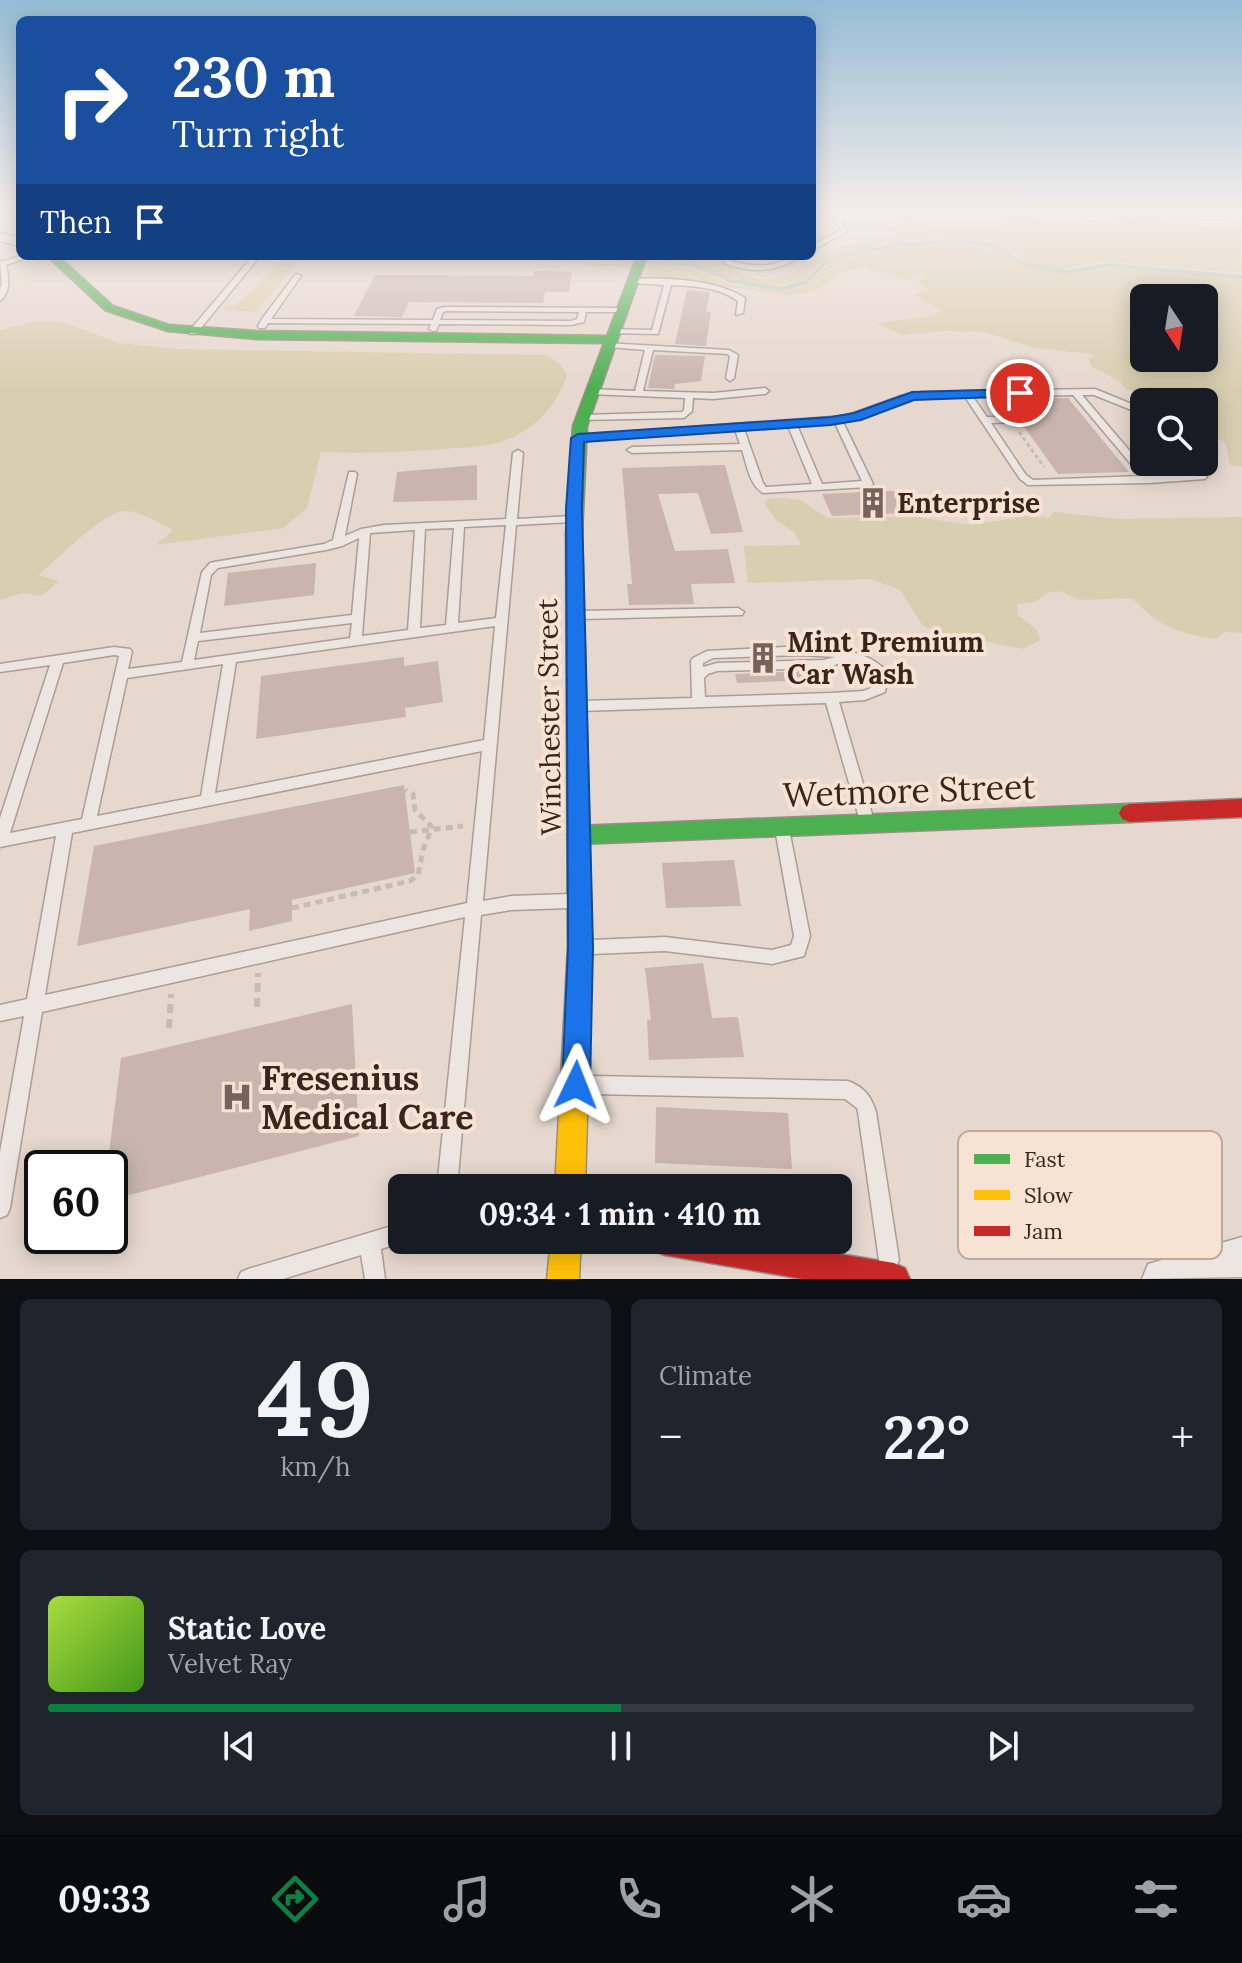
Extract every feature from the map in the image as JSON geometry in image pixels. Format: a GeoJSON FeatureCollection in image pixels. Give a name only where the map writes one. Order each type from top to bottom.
{"type":"FeatureCollection","features":[{"type":"Feature","properties":{"kind":"street"},"geometry":{"type":"LineString","coordinates":[[72,271],[109,308],[146,323],[193,332],[261,328],[492,330],[610,339]]}},
{"type":"Feature","properties":{"kind":"street","name":"Winchester Street"},"geometry":{"type":"LineString","coordinates":[[571,1174],[580,947],[574,519],[578,438],[591,392],[637,271]]}},
{"type":"Feature","properties":{"kind":"street","name":"Wetmore Street"},"geometry":{"type":"LineString","coordinates":[[578,835],[1242,808]]}},
{"type":"Feature","properties":{"kind":"street"},"geometry":{"type":"LineString","coordinates":[[563,1279],[565,1254]]}},
{"type":"Feature","properties":{"kind":"street"},"geometry":{"type":"LineString","coordinates":[[747,1254],[893,1279]]}},
{"type":"Feature","properties":{"kind":"street"},"geometry":{"type":"LineString","coordinates":[[1163,1279],[1242,1257]]}},
{"type":"Feature","properties":{"kind":"lane"},"geometry":{"type":"LineString","coordinates":[[0,299],[6,283],[3,271]]}},
{"type":"Feature","properties":{"kind":"lane"},"geometry":{"type":"LineString","coordinates":[[193,332],[245,271]]}},
{"type":"Feature","properties":{"kind":"lane"},"geometry":{"type":"LineString","coordinates":[[648,271],[668,284],[702,286],[736,295],[742,300],[739,313]]}},
{"type":"Feature","properties":{"kind":"lane"},"geometry":{"type":"LineString","coordinates":[[261,328],[297,276]]}},
{"type":"Feature","properties":{"kind":"lane"},"geometry":{"type":"LineString","coordinates":[[610,339],[655,332],[668,284]]}},
{"type":"Feature","properties":{"kind":"lane"},"geometry":{"type":"LineString","coordinates":[[433,330],[442,310],[621,310]]}},
{"type":"Feature","properties":{"kind":"lane"},"geometry":{"type":"LineString","coordinates":[[498,310],[492,330],[575,323],[581,320],[583,310]]}},
{"type":"Feature","properties":{"kind":"lane"},"geometry":{"type":"LineString","coordinates":[[610,339],[650,347],[733,353],[730,378]]}},
{"type":"Feature","properties":{"kind":"lane"},"geometry":{"type":"LineString","coordinates":[[638,394],[650,347]]}},
{"type":"Feature","properties":{"kind":"lane"},"geometry":{"type":"LineString","coordinates":[[591,392],[689,396],[765,391]]}},
{"type":"Feature","properties":{"kind":"lane"},"geometry":{"type":"LineString","coordinates":[[1075,392],[1149,480]]}},
{"type":"Feature","properties":{"kind":"lane"},"geometry":{"type":"LineString","coordinates":[[578,438],[838,420],[865,414],[912,396],[1101,393],[1130,406]]}},
{"type":"Feature","properties":{"kind":"lane"},"geometry":{"type":"LineString","coordinates":[[967,394],[1026,481],[1055,483],[1201,476]]}},
{"type":"Feature","properties":{"kind":"lane"},"geometry":{"type":"LineString","coordinates":[[583,418],[684,415],[688,411],[689,396]]}},
{"type":"Feature","properties":{"kind":"lane"},"geometry":{"type":"LineString","coordinates":[[984,420],[1015,419]]}},
{"type":"Feature","properties":{"kind":"lane"},"geometry":{"type":"LineString","coordinates":[[739,427],[758,484],[763,490],[865,485],[869,482],[838,420]]}},
{"type":"Feature","properties":{"kind":"lane"},"geometry":{"type":"LineString","coordinates":[[792,424],[819,488]]}},
{"type":"Feature","properties":{"kind":"lane"},"geometry":{"type":"LineString","coordinates":[[632,450],[746,447]]}},
{"type":"Feature","properties":{"kind":"lane"},"geometry":{"type":"LineString","coordinates":[[448,1174],[518,453]]}},
{"type":"Feature","properties":{"kind":"lane"},"geometry":{"type":"LineString","coordinates":[[338,544],[352,474]]}},
{"type":"Feature","properties":{"kind":"lane"},"geometry":{"type":"LineString","coordinates":[[187,665],[209,569],[220,564],[338,544],[365,531],[574,519]]}},
{"type":"Feature","properties":{"kind":"lane"},"geometry":{"type":"LineString","coordinates":[[452,628],[459,524]]}},
{"type":"Feature","properties":{"kind":"lane"},"geometry":{"type":"LineString","coordinates":[[414,633],[420,526]]}},
{"type":"Feature","properties":{"kind":"lane"},"geometry":{"type":"LineString","coordinates":[[356,642],[365,531]]}},
{"type":"Feature","properties":{"kind":"lane"},"geometry":{"type":"LineString","coordinates":[[575,616],[738,612]]}},
{"type":"Feature","properties":{"kind":"lane"},"geometry":{"type":"LineString","coordinates":[[192,638],[358,618]]}},
{"type":"Feature","properties":{"kind":"lane"},"geometry":{"type":"LineString","coordinates":[[123,674],[502,621]]}},
{"type":"Feature","properties":{"kind":"lane"},"geometry":{"type":"LineString","coordinates":[[0,668],[58,658],[126,652],[88,824]]}},
{"type":"Feature","properties":{"kind":"lane"},"geometry":{"type":"LineString","coordinates":[[576,706],[831,698],[865,695],[881,689],[884,682],[879,668],[872,662],[853,657],[824,664],[717,667],[704,671],[697,678],[699,702]]}},
{"type":"Feature","properties":{"kind":"lane"},"geometry":{"type":"LineString","coordinates":[[58,658],[0,841],[491,744]]}},
{"type":"Feature","properties":{"kind":"lane"},"geometry":{"type":"LineString","coordinates":[[207,800],[230,659]]}},
{"type":"Feature","properties":{"kind":"lane"},"geometry":{"type":"LineString","coordinates":[[831,698],[868,824]]}},
{"type":"Feature","properties":{"kind":"lane"},"geometry":{"type":"LineString","coordinates":[[580,947],[665,944],[772,957],[798,951],[802,936],[782,828]]}},
{"type":"Feature","properties":{"kind":"lane"},"geometry":{"type":"LineString","coordinates":[[0,1208],[65,829]]}},
{"type":"Feature","properties":{"kind":"lane"},"geometry":{"type":"LineString","coordinates":[[0,1013],[475,908],[580,901]]}},
{"type":"Feature","properties":{"kind":"lane"},"geometry":{"type":"LineString","coordinates":[[576,1085],[848,1090],[857,1095],[867,1112],[893,1279]]}},
{"type":"Feature","properties":{"kind":"lane"},"geometry":{"type":"LineString","coordinates":[[248,1279],[388,1237]]}},
{"type":"Feature","properties":{"kind":"lane"},"geometry":{"type":"LineString","coordinates":[[370,1243],[375,1279]]}},
{"type":"Feature","properties":{"kind":"path"},"geometry":{"type":"LineString","coordinates":[[1015,419],[1055,483]]}},
{"type":"Feature","properties":{"kind":"path"},"geometry":{"type":"LineString","coordinates":[[405,790],[413,794],[415,810],[432,827]]}},
{"type":"Feature","properties":{"kind":"path"},"geometry":{"type":"LineString","coordinates":[[410,832],[432,827],[483,825]]}},
{"type":"Feature","properties":{"kind":"path"},"geometry":{"type":"LineString","coordinates":[[292,908],[415,879],[423,870],[422,850],[432,827]]}},
{"type":"Feature","properties":{"kind":"path"},"geometry":{"type":"LineString","coordinates":[[257,1007],[259,955]]}},
{"type":"Feature","properties":{"kind":"path"},"geometry":{"type":"LineString","coordinates":[[169,1028],[172,974]]}},
{"type":"Feature","properties":{"kind":"shaded area"},"geometry":{"type":"Polygon","coordinates":[[[271,271],[291,271],[256,312],[222,310],[241,301],[271,271]]]}},
{"type":"Feature","properties":{"kind":"shaded area"},"geometry":{"type":"Polygon","coordinates":[[[647,271],[696,271],[733,285],[775,291],[807,286],[822,271],[850,271],[819,288],[803,294],[785,295],[646,275],[647,271]]]}},
{"type":"Feature","properties":{"kind":"shaded area"},"geometry":{"type":"Polygon","coordinates":[[[708,271],[737,271],[761,279],[812,271],[802,282],[774,286],[742,284],[708,271]]]}},
{"type":"Feature","properties":{"kind":"shaded area"},"geometry":{"type":"Polygon","coordinates":[[[876,271],[1057,271],[1074,274],[1092,271],[1163,271],[1242,280],[1242,467],[1230,465],[1225,443],[1218,438],[1218,388],[1130,390],[1092,367],[1088,358],[1095,357],[1092,354],[1034,348],[985,332],[943,331],[902,335],[876,323],[933,316],[942,310],[919,299],[917,294],[930,290],[918,283],[926,273],[905,280],[876,271]]]}},
{"type":"Feature","properties":{"kind":"shaded area"},"geometry":{"type":"Polygon","coordinates":[[[36,321],[62,322],[119,343],[181,349],[547,355],[560,364],[567,375],[551,406],[536,423],[499,443],[413,451],[321,452],[307,508],[283,528],[156,545],[173,530],[137,513],[116,513],[93,528],[38,575],[59,581],[41,596],[23,593],[0,600],[0,330],[36,321]]]}},
{"type":"Feature","properties":{"kind":"shaded area"},"geometry":{"type":"Polygon","coordinates":[[[769,499],[800,500],[828,518],[917,517],[970,525],[1027,516],[1048,518],[1055,512],[1118,519],[1242,517],[1242,633],[1224,632],[1216,639],[1190,634],[1151,616],[1132,598],[1080,600],[1060,591],[1047,593],[1035,602],[1017,604],[1017,614],[1037,630],[1040,640],[1023,649],[938,632],[923,626],[900,590],[871,579],[748,583],[744,546],[801,545],[795,533],[777,521],[764,503],[769,499]]]}},
{"type":"Feature","properties":{"kind":"building"},"geometry":{"type":"Polygon","coordinates":[[[534,271],[572,272],[569,292],[545,292],[543,303],[409,302],[402,317],[354,316],[375,275],[533,276],[534,271]]]}},
{"type":"Feature","properties":{"kind":"building"},"geometry":{"type":"Polygon","coordinates":[[[687,290],[710,292],[706,312],[711,312],[706,346],[675,344],[687,290]]]}},
{"type":"Feature","properties":{"kind":"building"},"geometry":{"type":"Polygon","coordinates":[[[655,355],[705,356],[701,381],[675,384],[674,389],[648,388],[655,355]]]}},
{"type":"Feature","properties":{"kind":"building"},"geometry":{"type":"Polygon","coordinates":[[[1068,398],[1129,472],[1058,474],[1022,424],[1024,415],[1015,414],[1005,399],[1068,398]]]}},
{"type":"Feature","properties":{"kind":"building"},"geometry":{"type":"Polygon","coordinates":[[[477,465],[477,500],[393,502],[397,472],[477,465]]]}},
{"type":"Feature","properties":{"kind":"building"},"geometry":{"type":"Polygon","coordinates":[[[725,465],[743,532],[711,534],[698,493],[658,494],[675,551],[728,549],[735,583],[691,584],[694,604],[629,605],[627,584],[632,584],[622,468],[725,465]]]}},
{"type":"Feature","properties":{"kind":"building","name":"Enterprise"},"geometry":{"type":"Polygon","coordinates":[[[913,490],[924,512],[832,516],[822,494],[913,490]]]}},
{"type":"Feature","properties":{"kind":"building"},"geometry":{"type":"Polygon","coordinates":[[[316,563],[314,595],[224,606],[228,573],[316,563]]]}},
{"type":"Feature","properties":{"kind":"building"},"geometry":{"type":"Polygon","coordinates":[[[404,657],[404,666],[438,661],[443,702],[405,708],[406,717],[256,739],[261,676],[404,657]]]}},
{"type":"Feature","properties":{"kind":"building"},"geometry":{"type":"Polygon","coordinates":[[[807,671],[810,680],[737,683],[735,674],[807,671]]]}},
{"type":"Feature","properties":{"kind":"building"},"geometry":{"type":"Polygon","coordinates":[[[404,785],[415,873],[292,900],[292,921],[249,931],[250,909],[77,946],[94,846],[404,785]]]}},
{"type":"Feature","properties":{"kind":"building"},"geometry":{"type":"Polygon","coordinates":[[[734,860],[741,906],[666,908],[662,863],[734,860]]]}},
{"type":"Feature","properties":{"kind":"building"},"geometry":{"type":"Polygon","coordinates":[[[703,963],[712,1018],[738,1017],[744,1057],[649,1060],[647,1020],[651,1020],[645,968],[703,963]]]}},
{"type":"Feature","properties":{"kind":"building","name":"Fresenius Medical Care"},"geometry":{"type":"Polygon","coordinates":[[[352,1004],[359,1136],[128,1195],[128,1150],[109,1150],[121,1058],[352,1004]]]}},
{"type":"Feature","properties":{"kind":"building"},"geometry":{"type":"Polygon","coordinates":[[[656,1107],[788,1113],[792,1169],[655,1163],[656,1107]]]}},
{"type":"Feature","properties":{"kind":"waterway"},"geometry":{"type":"LineString","coordinates":[[707,271],[732,281],[779,289],[805,283],[817,271]]}},
{"type":"Feature","properties":{"kind":"waterway"},"geometry":{"type":"LineString","coordinates":[[1060,271],[1075,271]]}},
{"type":"Feature","properties":{"kind":"waterway"},"geometry":{"type":"LineString","coordinates":[[1172,271],[1242,277]]}},
{"type":"Feature","properties":{"kind":"traffic: fast"},"geometry":{"type":"LineString","coordinates":[[68,271],[109,308],[168,328],[256,335],[610,340]]}},
{"type":"Feature","properties":{"kind":"traffic: fast"},"geometry":{"type":"LineString","coordinates":[[574,534],[580,426],[637,271]]}},
{"type":"Feature","properties":{"kind":"traffic: fast"},"geometry":{"type":"LineString","coordinates":[[578,835],[1130,813]]}},
{"type":"Feature","properties":{"kind":"traffic: slow"},"geometry":{"type":"LineString","coordinates":[[571,1174],[580,947],[574,534]]}},
{"type":"Feature","properties":{"kind":"traffic: slow"},"geometry":{"type":"LineString","coordinates":[[563,1279],[565,1254]]}},
{"type":"Feature","properties":{"kind":"traffic: jam"},"geometry":{"type":"LineString","coordinates":[[1130,813],[1242,808]]}},
{"type":"Feature","properties":{"kind":"traffic: jam"},"geometry":{"type":"LineString","coordinates":[[747,1254],[894,1279]]}},
{"type":"Feature","properties":{"kind":"place","name":"Enterprise"},"geometry":{"type":"Point","coordinates":[873,503]}},
{"type":"Feature","properties":{"kind":"place","name":"Mint Premium Car Wash"},"geometry":{"type":"Point","coordinates":[763,658]}},
{"type":"Feature","properties":{"kind":"place","name":"Fresenius Medical Care"},"geometry":{"type":"Point","coordinates":[237,1097]}},
{"type":"Feature","properties":{"kind":"route"},"geometry":{"type":"LineString","coordinates":[[576,1085],[580,947],[574,508],[578,438],[831,421],[856,417],[912,396],[1020,393]]}}]}
